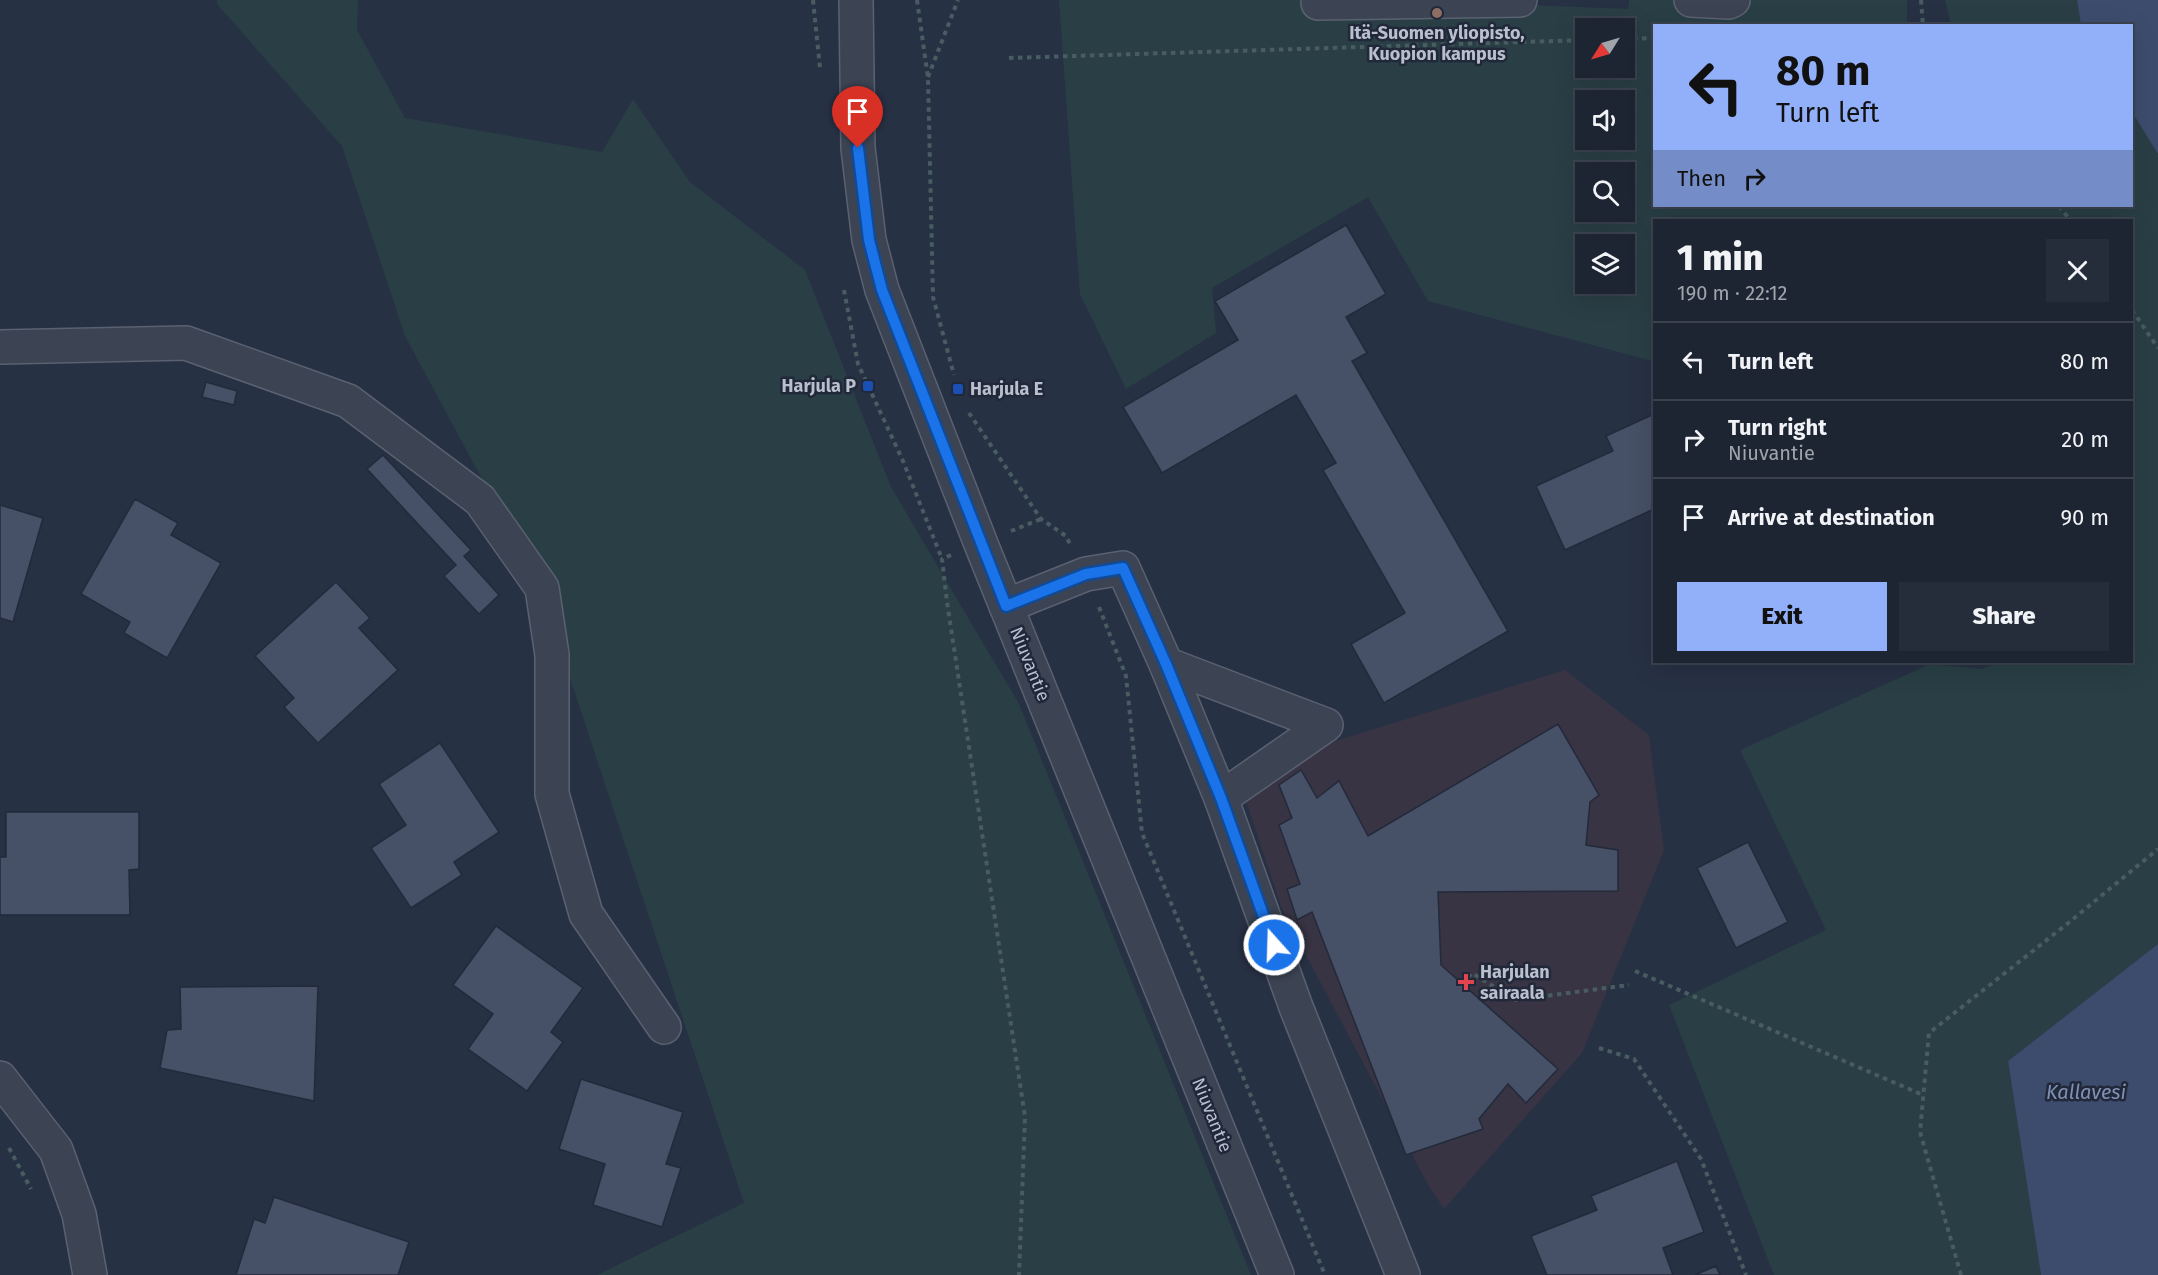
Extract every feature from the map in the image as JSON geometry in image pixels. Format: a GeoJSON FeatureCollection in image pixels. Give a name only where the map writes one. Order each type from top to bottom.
{"type":"FeatureCollection","features":[{"type":"Feature","properties":{"kind":"street","name":"Niuvantie"},"geometry":{"type":"LineString","coordinates":[[856,0],[858,148],[869,240],[882,290],[981,544],[1277,1275]]}},
{"type":"Feature","properties":{"kind":"street"},"geometry":{"type":"LineString","coordinates":[[1318,3],[1520,0]]}},
{"type":"Feature","properties":{"kind":"street"},"geometry":{"type":"LineString","coordinates":[[1691,0],[1729,2],[1733,0]]}},
{"type":"Feature","properties":{"kind":"street"},"geometry":{"type":"LineString","coordinates":[[0,346],[186,344],[348,401],[480,500],[542,588],[552,656],[552,794],[586,914],[664,1027]]}},
{"type":"Feature","properties":{"kind":"street"},"geometry":{"type":"LineString","coordinates":[[1006,606],[1086,574],[1123,568],[1166,664],[1221,798],[1296,1008],[1403,1275]]}},
{"type":"Feature","properties":{"kind":"street"},"geometry":{"type":"LineString","coordinates":[[1166,664],[1326,725],[1221,798]]}},
{"type":"Feature","properties":{"kind":"street"},"geometry":{"type":"LineString","coordinates":[[0,1078],[56,1150],[80,1214],[90,1275]]}},
{"type":"Feature","properties":{"kind":"path"},"geometry":{"type":"LineString","coordinates":[[917,0],[928,78],[933,297],[955,378]]}},
{"type":"Feature","properties":{"kind":"path"},"geometry":{"type":"LineString","coordinates":[[928,78],[958,0]]}},
{"type":"Feature","properties":{"kind":"path"},"geometry":{"type":"LineString","coordinates":[[1921,0],[1923,24]]}},
{"type":"Feature","properties":{"kind":"path"},"geometry":{"type":"LineString","coordinates":[[1635,39],[1653,38]]}},
{"type":"Feature","properties":{"kind":"path"},"geometry":{"type":"LineString","coordinates":[[1009,58],[1575,40]]}},
{"type":"Feature","properties":{"kind":"path"},"geometry":{"type":"LineString","coordinates":[[2060,207],[2069,219]]}},
{"type":"Feature","properties":{"kind":"path"},"geometry":{"type":"LineString","coordinates":[[2133,311],[2158,348]]}},
{"type":"Feature","properties":{"kind":"path"},"geometry":{"type":"LineString","coordinates":[[966,407],[1041,519],[1066,536],[1086,574],[1126,676],[1142,833],[1325,1275]]}},
{"type":"Feature","properties":{"kind":"path"},"geometry":{"type":"LineString","coordinates":[[1019,1275],[1025,1117],[942,559],[1041,519]]}},
{"type":"Feature","properties":{"kind":"path"},"geometry":{"type":"LineString","coordinates":[[1961,1275],[1920,1132],[1929,1033],[2158,849]]}},
{"type":"Feature","properties":{"kind":"path"},"geometry":{"type":"LineString","coordinates":[[1635,971],[1923,1095]]}},
{"type":"Feature","properties":{"kind":"path"},"geometry":{"type":"LineString","coordinates":[[1462,984],[1473,973],[1515,1000],[1629,985]]}},
{"type":"Feature","properties":{"kind":"path"},"geometry":{"type":"LineString","coordinates":[[1599,1048],[1634,1059],[1701,1159],[1746,1275]]}},
{"type":"Feature","properties":{"kind":"path"},"geometry":{"type":"LineString","coordinates":[[4,1143],[34,1194]]}},
{"type":"Feature","properties":{"kind":"shaded area","name":"Harjulan sairaala"},"geometry":{"type":"Polygon","coordinates":[[[1565,670],[1649,735],[1664,850],[1582,1053],[1444,1209],[1427,1183],[1283,912],[1244,795],[1329,743],[1565,670]]]}},
{"type":"Feature","properties":{"kind":"green space"},"geometry":{"type":"Polygon","coordinates":[[[217,0],[358,0],[357,30],[405,118],[602,152],[633,99],[690,182],[805,270],[891,487],[1019,704],[1251,1275],[597,1275],[744,1203],[539,585],[405,336],[342,146],[217,4],[217,0]]]}},
{"type":"Feature","properties":{"kind":"green space"},"geometry":{"type":"Polygon","coordinates":[[[1059,0],[1402,0],[1628,9],[1629,0],[1907,0],[1907,24],[1653,24],[1653,207],[2133,207],[2133,114],[2158,154],[2158,944],[2008,1061],[2041,1275],[1774,1275],[1669,1005],[1826,930],[1740,750],[1930,664],[1981,669],[1999,663],[2133,663],[2133,219],[1653,219],[1652,361],[1428,301],[1368,197],[1212,288],[1216,333],[1126,389],[1080,294],[1059,0]]]}},
{"type":"Feature","properties":{"kind":"green space"},"geometry":{"type":"Polygon","coordinates":[[[1945,0],[2077,0],[2081,24],[1951,24],[1945,0]]]}},
{"type":"Feature","properties":{"kind":"water"},"geometry":{"type":"Polygon","coordinates":[[[2077,0],[2158,0],[2158,154],[2133,114],[2133,24],[2081,24],[2077,0]]]}},
{"type":"Feature","properties":{"kind":"water","name":"Kallavesi"},"geometry":{"type":"Polygon","coordinates":[[[2158,944],[2158,1275],[2041,1275],[2008,1061],[2158,944]]]}},
{"type":"Feature","properties":{"kind":"building"},"geometry":{"type":"Polygon","coordinates":[[[1346,225],[1386,294],[1346,317],[1367,353],[1352,361],[1508,631],[1384,703],[1351,644],[1405,613],[1323,470],[1336,463],[1296,395],[1162,473],[1123,407],[1238,340],[1215,301],[1346,225]]]}},
{"type":"Feature","properties":{"kind":"building"},"geometry":{"type":"Polygon","coordinates":[[[206,382],[237,391],[234,405],[202,397],[206,382]]]}},
{"type":"Feature","properties":{"kind":"building"},"geometry":{"type":"Polygon","coordinates":[[[1653,414],[1653,509],[1565,550],[1536,486],[1613,451],[1606,436],[1653,414]]]}},
{"type":"Feature","properties":{"kind":"building"},"geometry":{"type":"Polygon","coordinates":[[[383,455],[471,550],[464,556],[499,595],[479,614],[444,576],[456,565],[367,469],[383,455]]]}},
{"type":"Feature","properties":{"kind":"building"},"geometry":{"type":"Polygon","coordinates":[[[135,499],[178,523],[171,535],[221,563],[167,658],[124,633],[130,622],[81,594],[135,499]]]}},
{"type":"Feature","properties":{"kind":"building"},"geometry":{"type":"Polygon","coordinates":[[[0,505],[43,518],[13,622],[0,618],[0,505]]]}},
{"type":"Feature","properties":{"kind":"building"},"geometry":{"type":"Polygon","coordinates":[[[336,582],[370,618],[359,628],[398,670],[318,743],[284,707],[294,698],[255,656],[336,582]]]}},
{"type":"Feature","properties":{"kind":"building"},"geometry":{"type":"Polygon","coordinates":[[[1558,724],[1599,795],[1590,802],[1586,845],[1618,850],[1618,891],[1438,892],[1441,965],[1558,1069],[1526,1103],[1508,1084],[1479,1119],[1483,1129],[1406,1155],[1312,912],[1297,920],[1287,889],[1300,884],[1279,825],[1292,818],[1279,785],[1301,770],[1317,798],[1339,781],[1368,836],[1558,724]]]}},
{"type":"Feature","properties":{"kind":"building"},"geometry":{"type":"Polygon","coordinates":[[[440,743],[499,832],[454,862],[462,875],[411,908],[371,848],[406,825],[379,784],[440,743]]]}},
{"type":"Feature","properties":{"kind":"building"},"geometry":{"type":"Polygon","coordinates":[[[6,812],[139,812],[139,869],[129,870],[130,915],[0,915],[0,857],[6,857],[6,812]]]}},
{"type":"Feature","properties":{"kind":"building"},"geometry":{"type":"Polygon","coordinates":[[[1748,842],[1788,922],[1736,948],[1697,868],[1748,842]]]}},
{"type":"Feature","properties":{"kind":"building"},"geometry":{"type":"Polygon","coordinates":[[[496,926],[583,988],[551,1032],[563,1042],[527,1091],[468,1049],[493,1014],[453,985],[496,926]]]}},
{"type":"Feature","properties":{"kind":"building"},"geometry":{"type":"Polygon","coordinates":[[[318,986],[314,1101],[160,1068],[167,1030],[181,1029],[180,987],[318,986]]]}},
{"type":"Feature","properties":{"kind":"building"},"geometry":{"type":"Polygon","coordinates":[[[581,1079],[683,1112],[666,1164],[681,1168],[662,1227],[593,1205],[605,1164],[559,1149],[581,1079]]]}},
{"type":"Feature","properties":{"kind":"building"},"geometry":{"type":"Polygon","coordinates":[[[1677,1161],[1704,1232],[1663,1248],[1673,1275],[1547,1275],[1531,1236],[1597,1210],[1591,1196],[1677,1161]]]}},
{"type":"Feature","properties":{"kind":"building"},"geometry":{"type":"Polygon","coordinates":[[[274,1197],[409,1242],[398,1275],[236,1275],[254,1219],[265,1223],[274,1197]]]}},
{"type":"Feature","properties":{"kind":"building"},"geometry":{"type":"Polygon","coordinates":[[[1716,1266],[1720,1275],[1695,1275],[1716,1266]]]}},
{"type":"Feature","properties":{"kind":"place","name":"Itä-Suomen yliopisto, Kuopion kampus"},"geometry":{"type":"Point","coordinates":[1437,13]}},
{"type":"Feature","properties":{"kind":"place","name":"Harjula P"},"geometry":{"type":"Point","coordinates":[868,386]}},
{"type":"Feature","properties":{"kind":"place","name":"Harjula E"},"geometry":{"type":"Point","coordinates":[958,389]}},
{"type":"Feature","properties":{"kind":"place","name":"Harjulan sairaala"},"geometry":{"type":"Point","coordinates":[1466,982]}},
{"type":"Feature","properties":{"kind":"route"},"geometry":{"type":"LineString","coordinates":[[858,148],[869,240],[882,290],[1006,606],[1086,574],[1123,568],[1166,664],[1221,798],[1274,945]]}}]}
